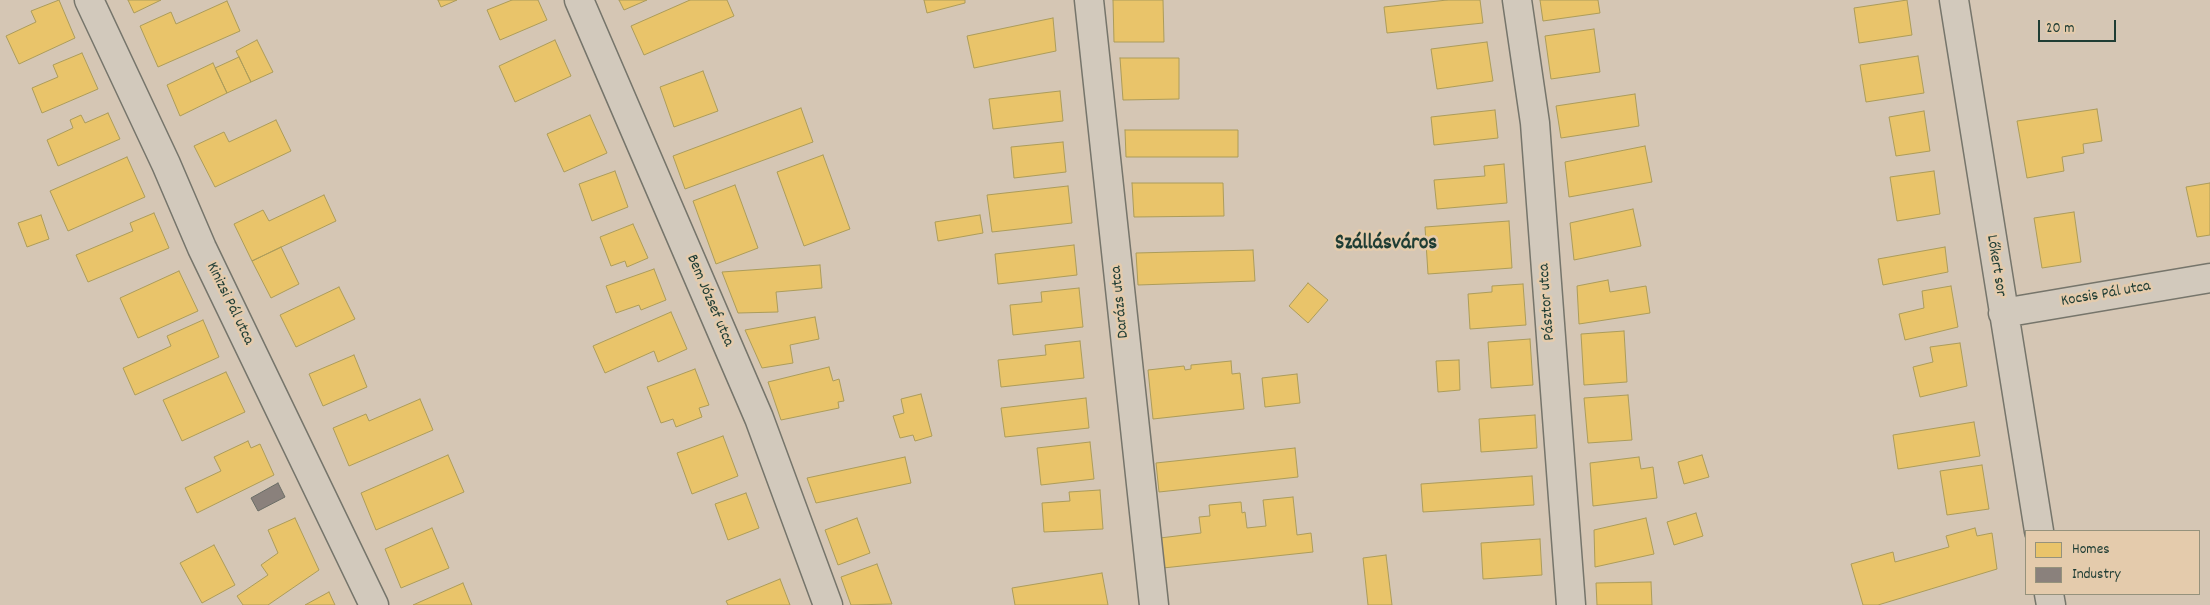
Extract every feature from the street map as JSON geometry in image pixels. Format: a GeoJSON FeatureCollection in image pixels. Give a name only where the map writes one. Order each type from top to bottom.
{"type":"FeatureCollection","features":[{"type":"Feature","properties":{"kind":"street","name":"Kinizsi Pál utca"},"geometry":{"type":"LineString","coordinates":[[88,0],[166,164],[202,248],[374,605]]}},
{"type":"Feature","properties":{"kind":"street","name":"Bem József utca"},"geometry":{"type":"LineString","coordinates":[[579,0],[759,418],[828,605]]}},
{"type":"Feature","properties":{"kind":"street","name":"Darázs utca"},"geometry":{"type":"LineString","coordinates":[[1088,0],[1154,605]]}},
{"type":"Feature","properties":{"kind":"street","name":"Pásztor utca"},"geometry":{"type":"LineString","coordinates":[[1517,0],[1534,123],[1571,605]]}},
{"type":"Feature","properties":{"kind":"street","name":"Lőkert sor"},"geometry":{"type":"LineString","coordinates":[[1954,0],[2039,530]]}},
{"type":"Feature","properties":{"kind":"street","name":"Kocsis Pál utca"},"geometry":{"type":"LineString","coordinates":[[2003,313],[2210,278]]}},
{"type":"Feature","properties":{"kind":"building: Homes"},"geometry":{"type":"Polygon","coordinates":[[[59,0],[75,38],[19,64],[6,36],[36,22],[31,11],[59,0]]]}},
{"type":"Feature","properties":{"kind":"building: Homes"},"geometry":{"type":"Polygon","coordinates":[[[128,0],[161,0],[134,13],[128,0]]]}},
{"type":"Feature","properties":{"kind":"building: Homes"},"geometry":{"type":"Polygon","coordinates":[[[438,0],[457,0],[441,7],[438,0]]]}},
{"type":"Feature","properties":{"kind":"building: Homes"},"geometry":{"type":"Polygon","coordinates":[[[512,0],[538,0],[547,20],[500,40],[487,10],[512,0]]]}},
{"type":"Feature","properties":{"kind":"building: Homes"},"geometry":{"type":"Polygon","coordinates":[[[619,0],[647,0],[624,10],[619,0]]]}},
{"type":"Feature","properties":{"kind":"building: Homes"},"geometry":{"type":"Polygon","coordinates":[[[690,0],[727,0],[734,16],[644,55],[631,26],[690,0]]]}},
{"type":"Feature","properties":{"kind":"building: Homes"},"geometry":{"type":"Polygon","coordinates":[[[924,0],[965,0],[965,3],[927,13],[924,0]]]}},
{"type":"Feature","properties":{"kind":"building: Homes"},"geometry":{"type":"Polygon","coordinates":[[[1113,0],[1163,0],[1164,42],[1114,42],[1113,0]]]}},
{"type":"Feature","properties":{"kind":"building: Homes"},"geometry":{"type":"Polygon","coordinates":[[[1447,0],[1480,0],[1483,23],[1387,33],[1384,7],[1447,0]]]}},
{"type":"Feature","properties":{"kind":"building: Homes"},"geometry":{"type":"Polygon","coordinates":[[[1540,0],[1598,0],[1600,13],[1543,21],[1540,0]]]}},
{"type":"Feature","properties":{"kind":"building: Homes"},"geometry":{"type":"Polygon","coordinates":[[[1907,0],[1912,35],[1859,43],[1854,8],[1907,0]]]}},
{"type":"Feature","properties":{"kind":"building: Homes"},"geometry":{"type":"Polygon","coordinates":[[[227,1],[240,31],[158,67],[140,26],[171,12],[176,24],[227,1]]]}},
{"type":"Feature","properties":{"kind":"building: Homes"},"geometry":{"type":"Polygon","coordinates":[[[1053,18],[1056,51],[974,68],[967,36],[1053,18]]]}},
{"type":"Feature","properties":{"kind":"building: Homes"},"geometry":{"type":"Polygon","coordinates":[[[1594,29],[1600,72],[1551,79],[1545,36],[1594,29]]]}},
{"type":"Feature","properties":{"kind":"building: Homes"},"geometry":{"type":"Polygon","coordinates":[[[257,40],[273,72],[251,82],[236,51],[257,40]]]}},
{"type":"Feature","properties":{"kind":"building: Homes"},"geometry":{"type":"Polygon","coordinates":[[[555,40],[571,76],[515,102],[499,66],[555,40]]]}},
{"type":"Feature","properties":{"kind":"building: Homes"},"geometry":{"type":"Polygon","coordinates":[[[1487,42],[1493,81],[1437,89],[1431,49],[1487,42]]]}},
{"type":"Feature","properties":{"kind":"building: Homes"},"geometry":{"type":"Polygon","coordinates":[[[82,53],[98,89],[42,113],[32,88],[58,77],[53,65],[82,53]]]}},
{"type":"Feature","properties":{"kind":"building: Homes"},"geometry":{"type":"Polygon","coordinates":[[[1918,56],[1924,93],[1866,102],[1860,65],[1918,56]]]}},
{"type":"Feature","properties":{"kind":"building: Homes"},"geometry":{"type":"Polygon","coordinates":[[[239,57],[251,82],[227,93],[215,68],[239,57]]]}},
{"type":"Feature","properties":{"kind":"building: Homes"},"geometry":{"type":"Polygon","coordinates":[[[1120,58],[1179,58],[1179,99],[1123,100],[1120,58]]]}},
{"type":"Feature","properties":{"kind":"building: Homes"},"geometry":{"type":"Polygon","coordinates":[[[213,63],[227,93],[180,116],[167,85],[213,63]]]}},
{"type":"Feature","properties":{"kind":"building: Homes"},"geometry":{"type":"Polygon","coordinates":[[[703,71],[718,111],[674,127],[660,87],[703,71]]]}},
{"type":"Feature","properties":{"kind":"building: Homes"},"geometry":{"type":"Polygon","coordinates":[[[1060,91],[1063,121],[993,129],[989,99],[1060,91]]]}},
{"type":"Feature","properties":{"kind":"building: Homes"},"geometry":{"type":"Polygon","coordinates":[[[1635,94],[1639,126],[1561,138],[1556,106],[1635,94]]]}},
{"type":"Feature","properties":{"kind":"building: Homes"},"geometry":{"type":"Polygon","coordinates":[[[801,108],[813,142],[685,189],[673,156],[801,108]]]}},
{"type":"Feature","properties":{"kind":"building: Homes"},"geometry":{"type":"Polygon","coordinates":[[[2097,109],[2102,141],[2083,144],[2084,153],[2062,157],[2064,171],[2027,178],[2017,121],[2097,109]]]}},
{"type":"Feature","properties":{"kind":"building: Homes"},"geometry":{"type":"Polygon","coordinates":[[[1495,110],[1498,138],[1434,145],[1431,117],[1495,110]]]}},
{"type":"Feature","properties":{"kind":"building: Homes"},"geometry":{"type":"Polygon","coordinates":[[[1924,111],[1930,151],[1896,156],[1889,117],[1924,111]]]}},
{"type":"Feature","properties":{"kind":"building: Homes"},"geometry":{"type":"Polygon","coordinates":[[[108,113],[120,139],[58,166],[47,140],[73,128],[70,120],[81,115],[85,123],[108,113]]]}},
{"type":"Feature","properties":{"kind":"building: Homes"},"geometry":{"type":"Polygon","coordinates":[[[590,115],[607,153],[564,172],[547,134],[590,115]]]}},
{"type":"Feature","properties":{"kind":"building: Homes"},"geometry":{"type":"Polygon","coordinates":[[[276,120],[291,151],[215,187],[194,146],[224,132],[229,142],[276,120]]]}},
{"type":"Feature","properties":{"kind":"building: Homes"},"geometry":{"type":"Polygon","coordinates":[[[1125,130],[1238,130],[1238,157],[1126,157],[1125,130]]]}},
{"type":"Feature","properties":{"kind":"building: Homes"},"geometry":{"type":"Polygon","coordinates":[[[1063,142],[1066,172],[1014,178],[1011,147],[1063,142]]]}},
{"type":"Feature","properties":{"kind":"building: Homes"},"geometry":{"type":"Polygon","coordinates":[[[1645,146],[1652,182],[1569,197],[1565,162],[1645,146]]]}},
{"type":"Feature","properties":{"kind":"building: Homes"},"geometry":{"type":"Polygon","coordinates":[[[823,155],[850,229],[804,246],[777,172],[823,155]]]}},
{"type":"Feature","properties":{"kind":"building: Homes"},"geometry":{"type":"Polygon","coordinates":[[[127,157],[145,197],[68,231],[50,191],[127,157]]]}},
{"type":"Feature","properties":{"kind":"building: Homes"},"geometry":{"type":"Polygon","coordinates":[[[1504,164],[1507,203],[1437,209],[1434,180],[1485,176],[1484,166],[1504,164]]]}},
{"type":"Feature","properties":{"kind":"building: Homes"},"geometry":{"type":"Polygon","coordinates":[[[615,171],[628,207],[592,221],[579,184],[615,171]]]}},
{"type":"Feature","properties":{"kind":"building: Homes"},"geometry":{"type":"Polygon","coordinates":[[[1934,171],[1940,214],[1897,221],[1890,177],[1934,171]]]}},
{"type":"Feature","properties":{"kind":"building: Homes"},"geometry":{"type":"Polygon","coordinates":[[[1132,183],[1223,183],[1224,216],[1134,217],[1132,183]]]}},
{"type":"Feature","properties":{"kind":"building: Homes"},"geometry":{"type":"Polygon","coordinates":[[[2210,183],[2210,235],[2197,237],[2186,187],[2210,183]]]}},
{"type":"Feature","properties":{"kind":"building: Homes"},"geometry":{"type":"Polygon","coordinates":[[[735,185],[758,248],[716,264],[693,201],[735,185]]]}},
{"type":"Feature","properties":{"kind":"building: Homes"},"geometry":{"type":"Polygon","coordinates":[[[1068,186],[1072,223],[992,232],[987,195],[1068,186]]]}},
{"type":"Feature","properties":{"kind":"building: Homes"},"geometry":{"type":"Polygon","coordinates":[[[324,195],[336,221],[252,261],[234,224],[263,210],[269,221],[324,195]]]}},
{"type":"Feature","properties":{"kind":"building: Homes"},"geometry":{"type":"Polygon","coordinates":[[[1633,209],[1641,246],[1574,260],[1570,223],[1633,209]]]}},
{"type":"Feature","properties":{"kind":"building: Homes"},"geometry":{"type":"Polygon","coordinates":[[[2074,212],[2081,262],[2042,268],[2034,218],[2074,212]]]}},
{"type":"Feature","properties":{"kind":"building: Homes"},"geometry":{"type":"Polygon","coordinates":[[[154,213],[169,248],[88,282],[76,255],[133,231],[130,223],[154,213]]]}},
{"type":"Feature","properties":{"kind":"building: Homes"},"geometry":{"type":"Polygon","coordinates":[[[41,215],[49,239],[27,247],[18,223],[41,215]]]}},
{"type":"Feature","properties":{"kind":"building: Homes"},"geometry":{"type":"Polygon","coordinates":[[[980,215],[983,233],[938,241],[935,222],[980,215]]]}},
{"type":"Feature","properties":{"kind":"building: Homes"},"geometry":{"type":"Polygon","coordinates":[[[1509,221],[1512,268],[1428,274],[1425,227],[1509,221]]]}},
{"type":"Feature","properties":{"kind":"building: Homes"},"geometry":{"type":"Polygon","coordinates":[[[633,224],[648,258],[627,267],[625,261],[611,266],[600,237],[633,224]]]}},
{"type":"Feature","properties":{"kind":"building: Homes"},"geometry":{"type":"Polygon","coordinates":[[[1074,245],[1077,275],[998,284],[995,254],[1074,245]]]}},
{"type":"Feature","properties":{"kind":"building: Homes"},"geometry":{"type":"Polygon","coordinates":[[[281,247],[299,284],[271,298],[252,261],[281,247]]]}},
{"type":"Feature","properties":{"kind":"building: Homes"},"geometry":{"type":"Polygon","coordinates":[[[1945,247],[1948,272],[1883,285],[1878,259],[1945,247]]]}},
{"type":"Feature","properties":{"kind":"building: Homes"},"geometry":{"type":"Polygon","coordinates":[[[1253,250],[1255,281],[1138,285],[1136,253],[1253,250]]]}},
{"type":"Feature","properties":{"kind":"building: Homes"},"geometry":{"type":"Polygon","coordinates":[[[820,265],[822,288],[776,292],[778,312],[738,313],[722,272],[820,265]]]}},
{"type":"Feature","properties":{"kind":"building: Homes"},"geometry":{"type":"Polygon","coordinates":[[[654,269],[666,300],[641,310],[639,305],[616,313],[606,286],[654,269]]]}},
{"type":"Feature","properties":{"kind":"building: Homes"},"geometry":{"type":"Polygon","coordinates":[[[179,271],[198,311],[138,338],[120,298],[179,271]]]}},
{"type":"Feature","properties":{"kind":"building: Homes"},"geometry":{"type":"Polygon","coordinates":[[[1608,280],[1610,292],[1646,286],[1650,313],[1579,324],[1577,286],[1608,280]]]}},
{"type":"Feature","properties":{"kind":"building: Homes"},"geometry":{"type":"Polygon","coordinates":[[[1308,283],[1328,300],[1308,323],[1289,306],[1308,283]]]}},
{"type":"Feature","properties":{"kind":"building: Homes"},"geometry":{"type":"Polygon","coordinates":[[[1523,284],[1526,325],[1470,329],[1468,294],[1492,292],[1492,286],[1523,284]]]}},
{"type":"Feature","properties":{"kind":"building: Homes"},"geometry":{"type":"Polygon","coordinates":[[[1951,286],[1958,327],[1905,340],[1899,314],[1924,308],[1922,291],[1951,286]]]}},
{"type":"Feature","properties":{"kind":"building: Homes"},"geometry":{"type":"Polygon","coordinates":[[[339,287],[355,319],[296,347],[280,315],[339,287]]]}},
{"type":"Feature","properties":{"kind":"building: Homes"},"geometry":{"type":"Polygon","coordinates":[[[1079,288],[1083,327],[1013,335],[1010,305],[1042,302],[1041,292],[1079,288]]]}},
{"type":"Feature","properties":{"kind":"building: Homes"},"geometry":{"type":"Polygon","coordinates":[[[671,312],[687,349],[658,362],[654,351],[605,373],[593,346],[671,312]]]}},
{"type":"Feature","properties":{"kind":"building: Homes"},"geometry":{"type":"Polygon","coordinates":[[[815,317],[819,339],[790,345],[793,363],[762,368],[745,330],[815,317]]]}},
{"type":"Feature","properties":{"kind":"building: Homes"},"geometry":{"type":"Polygon","coordinates":[[[203,320],[219,357],[135,395],[123,368],[171,346],[167,336],[203,320]]]}},
{"type":"Feature","properties":{"kind":"building: Homes"},"geometry":{"type":"Polygon","coordinates":[[[1624,331],[1627,382],[1584,385],[1581,334],[1624,331]]]}},
{"type":"Feature","properties":{"kind":"building: Homes"},"geometry":{"type":"Polygon","coordinates":[[[1530,339],[1533,385],[1491,388],[1488,342],[1530,339]]]}},
{"type":"Feature","properties":{"kind":"building: Homes"},"geometry":{"type":"Polygon","coordinates":[[[1080,341],[1084,378],[1001,387],[998,360],[1046,355],[1045,345],[1080,341]]]}},
{"type":"Feature","properties":{"kind":"building: Homes"},"geometry":{"type":"Polygon","coordinates":[[[1960,343],[1967,386],[1920,397],[1913,367],[1933,362],[1930,347],[1960,343]]]}},
{"type":"Feature","properties":{"kind":"building: Homes"},"geometry":{"type":"Polygon","coordinates":[[[354,355],[367,387],[323,406],[309,374],[354,355]]]}},
{"type":"Feature","properties":{"kind":"building: Homes"},"geometry":{"type":"Polygon","coordinates":[[[1459,360],[1460,390],[1438,392],[1436,361],[1459,360]]]}},
{"type":"Feature","properties":{"kind":"building: Homes"},"geometry":{"type":"Polygon","coordinates":[[[1231,361],[1232,374],[1240,373],[1244,409],[1153,419],[1148,370],[1184,366],[1185,370],[1191,369],[1191,365],[1231,361]]]}},
{"type":"Feature","properties":{"kind":"building: Homes"},"geometry":{"type":"Polygon","coordinates":[[[829,367],[833,381],[839,379],[844,401],[838,402],[839,408],[781,420],[768,382],[829,367]]]}},
{"type":"Feature","properties":{"kind":"building: Homes"},"geometry":{"type":"Polygon","coordinates":[[[695,369],[709,405],[699,408],[702,417],[676,427],[673,419],[661,423],[647,387],[695,369]]]}},
{"type":"Feature","properties":{"kind":"building: Homes"},"geometry":{"type":"Polygon","coordinates":[[[226,372],[245,412],[182,441],[163,400],[226,372]]]}},
{"type":"Feature","properties":{"kind":"building: Homes"},"geometry":{"type":"Polygon","coordinates":[[[1297,374],[1300,403],[1265,407],[1262,378],[1297,374]]]}},
{"type":"Feature","properties":{"kind":"building: Homes"},"geometry":{"type":"Polygon","coordinates":[[[921,394],[932,436],[915,441],[913,435],[900,438],[893,416],[904,413],[901,399],[921,394]]]}},
{"type":"Feature","properties":{"kind":"building: Homes"},"geometry":{"type":"Polygon","coordinates":[[[1628,395],[1632,440],[1588,443],[1584,398],[1628,395]]]}},
{"type":"Feature","properties":{"kind":"building: Homes"},"geometry":{"type":"Polygon","coordinates":[[[1086,398],[1089,428],[1005,437],[1001,408],[1086,398]]]}},
{"type":"Feature","properties":{"kind":"building: Homes"},"geometry":{"type":"Polygon","coordinates":[[[420,399],[433,430],[349,466],[333,428],[366,414],[369,421],[420,399]]]}},
{"type":"Feature","properties":{"kind":"building: Homes"},"geometry":{"type":"Polygon","coordinates":[[[1535,415],[1537,448],[1481,452],[1479,419],[1535,415]]]}},
{"type":"Feature","properties":{"kind":"building: Homes"},"geometry":{"type":"Polygon","coordinates":[[[1974,422],[1980,456],[1898,469],[1893,435],[1974,422]]]}},
{"type":"Feature","properties":{"kind":"building: Homes"},"geometry":{"type":"Polygon","coordinates":[[[723,436],[738,476],[692,494],[677,453],[723,436]]]}},
{"type":"Feature","properties":{"kind":"building: Homes"},"geometry":{"type":"Polygon","coordinates":[[[248,441],[251,448],[260,444],[274,475],[197,513],[185,488],[221,471],[214,457],[248,441]]]}},
{"type":"Feature","properties":{"kind":"building: Homes"},"geometry":{"type":"Polygon","coordinates":[[[1090,442],[1094,479],[1041,485],[1037,448],[1090,442]]]}},
{"type":"Feature","properties":{"kind":"building: Homes"},"geometry":{"type":"Polygon","coordinates":[[[1295,448],[1298,477],[1159,492],[1156,463],[1295,448]]]}},
{"type":"Feature","properties":{"kind":"building: Homes"},"geometry":{"type":"Polygon","coordinates":[[[448,455],[464,492],[376,530],[361,493],[448,455]]]}},
{"type":"Feature","properties":{"kind":"building: Homes"},"geometry":{"type":"Polygon","coordinates":[[[1702,455],[1709,477],[1684,484],[1678,462],[1702,455]]]}},
{"type":"Feature","properties":{"kind":"building: Homes"},"geometry":{"type":"Polygon","coordinates":[[[905,457],[911,483],[816,503],[807,478],[905,457]]]}},
{"type":"Feature","properties":{"kind":"building: Homes"},"geometry":{"type":"Polygon","coordinates":[[[1639,457],[1641,469],[1653,467],[1657,498],[1593,506],[1590,463],[1639,457]]]}},
{"type":"Feature","properties":{"kind":"building: Homes"},"geometry":{"type":"Polygon","coordinates":[[[1982,465],[1989,509],[1947,515],[1940,471],[1982,465]]]}},
{"type":"Feature","properties":{"kind":"building: Homes"},"geometry":{"type":"Polygon","coordinates":[[[1532,476],[1534,505],[1423,512],[1421,484],[1532,476]]]}},
{"type":"Feature","properties":{"kind":"building: Homes"},"geometry":{"type":"Polygon","coordinates":[[[1100,490],[1103,529],[1044,532],[1042,503],[1070,501],[1069,492],[1100,490]]]}},
{"type":"Feature","properties":{"kind":"building: Homes"},"geometry":{"type":"Polygon","coordinates":[[[746,493],[759,528],[728,540],[715,504],[746,493]]]}},
{"type":"Feature","properties":{"kind":"building: Homes"},"geometry":{"type":"Polygon","coordinates":[[[1293,497],[1297,535],[1311,533],[1313,552],[1163,568],[1160,538],[1201,533],[1199,517],[1210,516],[1209,505],[1241,502],[1242,513],[1245,512],[1247,528],[1266,526],[1263,500],[1293,497]]]}},
{"type":"Feature","properties":{"kind":"building: Homes"},"geometry":{"type":"Polygon","coordinates":[[[1696,513],[1703,536],[1674,545],[1667,522],[1696,513]]]}},
{"type":"Feature","properties":{"kind":"building: Homes"},"geometry":{"type":"Polygon","coordinates":[[[295,518],[319,570],[268,605],[243,605],[237,596],[268,575],[261,565],[278,553],[268,530],[295,518]]]}},
{"type":"Feature","properties":{"kind":"building: Homes"},"geometry":{"type":"Polygon","coordinates":[[[857,518],[870,553],[838,565],[825,530],[857,518]]]}},
{"type":"Feature","properties":{"kind":"building: Homes"},"geometry":{"type":"Polygon","coordinates":[[[1646,518],[1654,554],[1595,567],[1594,530],[1646,518]]]}},
{"type":"Feature","properties":{"kind":"building: Homes"},"geometry":{"type":"Polygon","coordinates":[[[432,528],[449,568],[401,588],[385,549],[432,528]]]}},
{"type":"Feature","properties":{"kind":"building: Homes"},"geometry":{"type":"Polygon","coordinates":[[[1975,528],[1977,536],[1992,533],[1997,569],[1878,605],[1863,605],[1851,564],[1893,552],[1895,562],[1949,547],[1946,536],[1975,528]]]}},
{"type":"Feature","properties":{"kind":"building: Homes"},"geometry":{"type":"Polygon","coordinates":[[[1540,539],[1542,575],[1483,579],[1481,543],[1540,539]]]}},
{"type":"Feature","properties":{"kind":"building: Homes"},"geometry":{"type":"Polygon","coordinates":[[[214,545],[235,585],[202,603],[180,563],[214,545]]]}},
{"type":"Feature","properties":{"kind":"building: Homes"},"geometry":{"type":"Polygon","coordinates":[[[1386,555],[1392,605],[1368,605],[1363,558],[1386,555]]]}},
{"type":"Feature","properties":{"kind":"building: Homes"},"geometry":{"type":"Polygon","coordinates":[[[877,564],[892,604],[851,605],[841,577],[877,564]]]}},
{"type":"Feature","properties":{"kind":"building: Homes"},"geometry":{"type":"Polygon","coordinates":[[[1102,573],[1108,605],[1015,605],[1012,588],[1102,573]]]}},
{"type":"Feature","properties":{"kind":"building: Homes"},"geometry":{"type":"Polygon","coordinates":[[[780,579],[790,605],[728,605],[726,601],[780,579]]]}},
{"type":"Feature","properties":{"kind":"building: Homes"},"geometry":{"type":"Polygon","coordinates":[[[1651,582],[1652,605],[1597,605],[1596,583],[1651,582]]]}},
{"type":"Feature","properties":{"kind":"building: Homes"},"geometry":{"type":"Polygon","coordinates":[[[463,583],[472,605],[413,605],[463,583]]]}},
{"type":"Feature","properties":{"kind":"building: Homes"},"geometry":{"type":"Polygon","coordinates":[[[329,592],[335,605],[305,605],[329,592]]]}},
{"type":"Feature","properties":{"kind":"building: Industry"},"geometry":{"type":"Polygon","coordinates":[[[278,483],[285,497],[258,511],[251,498],[278,483]]]}},
{"type":"Feature","properties":{"kind":"district","name":"Szállásváros"},"geometry":{"type":"Point","coordinates":[1386,245]}}]}
